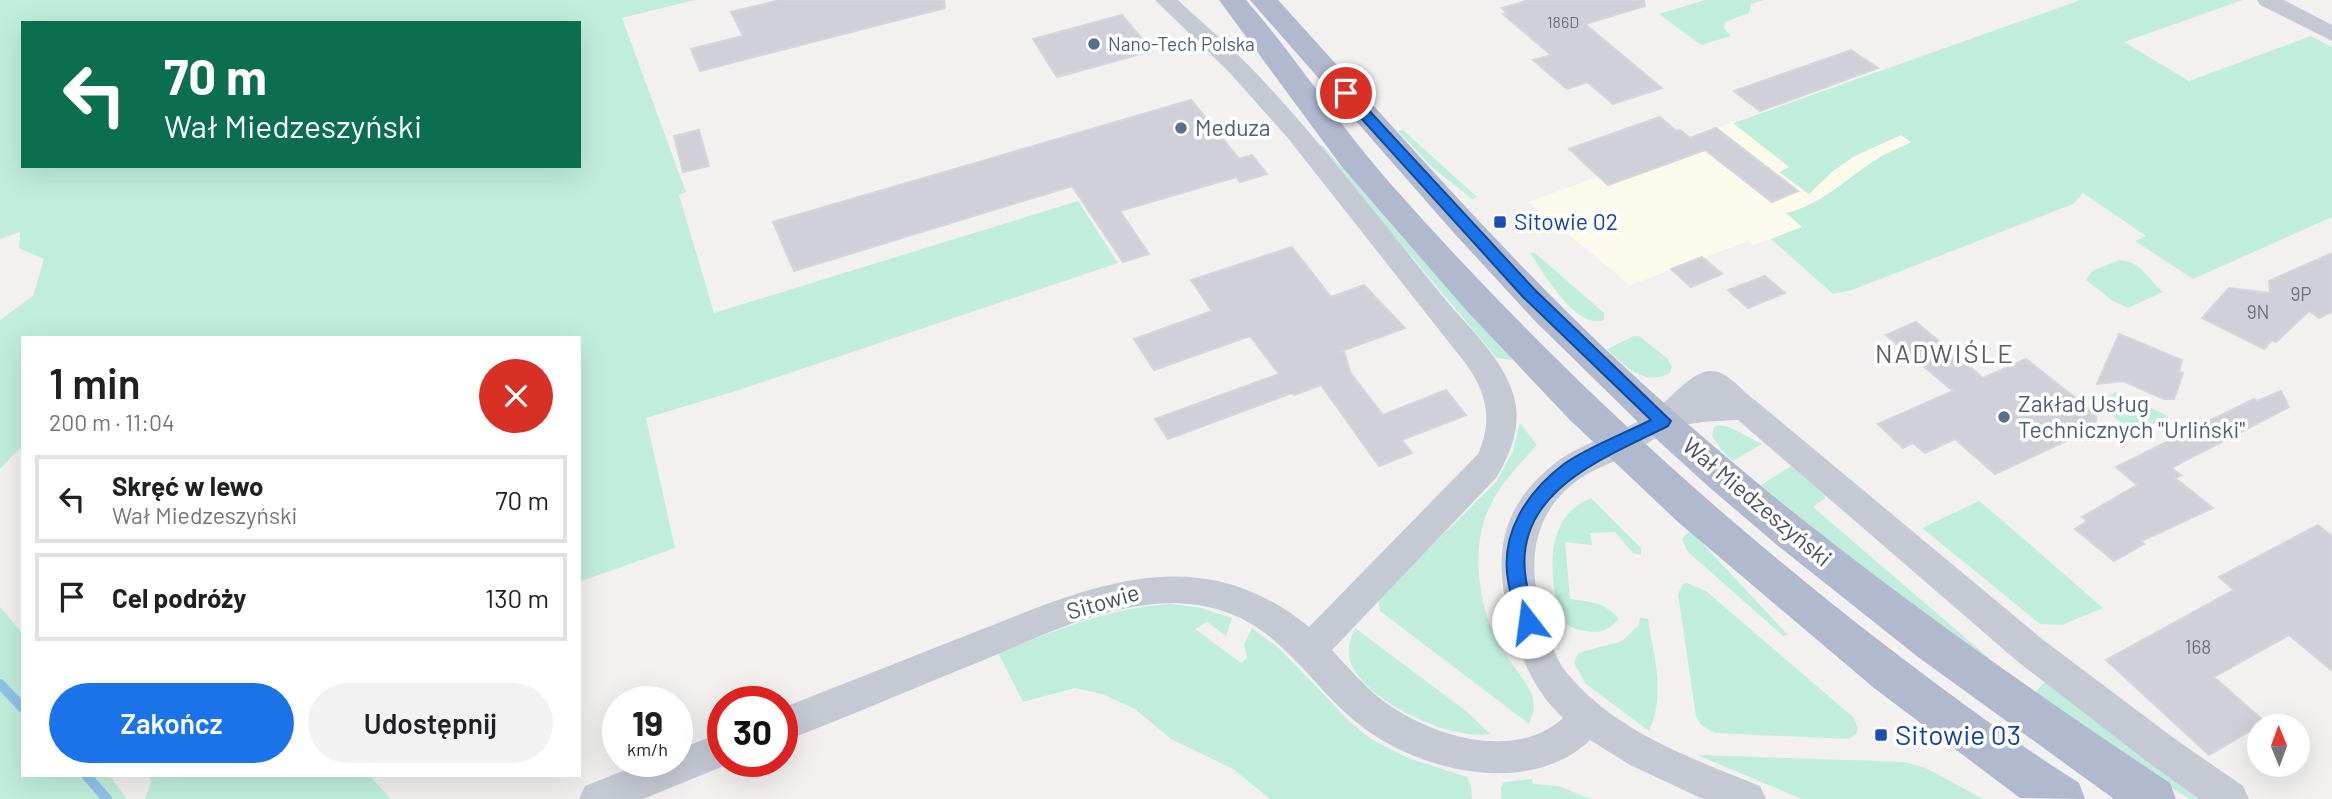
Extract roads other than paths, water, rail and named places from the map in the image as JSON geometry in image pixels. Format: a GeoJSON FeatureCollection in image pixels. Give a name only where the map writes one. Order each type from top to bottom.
{"type":"FeatureCollection","features":[{"type":"Feature","properties":{"kind":"main road","name":"Wał Miedzeszyński"},"geometry":{"type":"LineString","coordinates":[[1232,0],[1332,133],[1428,246],[1535,361],[1620,445],[1757,568],[1842,637],[1956,726],[2062,799]]}},
{"type":"Feature","properties":{"kind":"main road","name":"Wał Miedzeszyński"},"geometry":{"type":"LineString","coordinates":[[1263,0],[1519,284],[1662,421],[1739,489],[1868,594],[2032,715],[2153,799]]}},
{"type":"Feature","properties":{"kind":"street"},"geometry":{"type":"LineString","coordinates":[[1166,0],[1232,62],[1281,117],[1399,259],[1486,372],[1499,396],[1502,423],[1495,456],[1310,649]]}},
{"type":"Feature","properties":{"kind":"street"},"geometry":{"type":"LineString","coordinates":[[2268,0],[2332,34]]}},
{"type":"Feature","properties":{"kind":"street"},"geometry":{"type":"LineString","coordinates":[[1662,421],[1676,405],[1711,381],[2007,631],[2110,712],[2230,799]]}},
{"type":"Feature","properties":{"kind":"street"},"geometry":{"type":"LineString","coordinates":[[1745,409],[1710,409],[1662,421],[1571,468],[1534,504],[1524,520],[1516,550],[1516,579],[1522,606],[1542,663],[1552,681],[1588,717],[1650,757],[1747,799]]}},
{"type":"Feature","properties":{"kind":"street","name":"Sitowie"},"geometry":{"type":"LineString","coordinates":[[798,719],[1059,614],[1118,593],[1160,588],[1200,591],[1241,602],[1275,619],[1310,649],[1343,689],[1371,713],[1403,734],[1440,750],[1485,757],[1507,758],[1526,754],[1545,749],[1568,737],[1588,717]]}},
{"type":"Feature","properties":{"kind":"street"},"geometry":{"type":"LineString","coordinates":[[598,799],[707,755]]}},
{"type":"Feature","properties":{"kind":"waterway"},"geometry":{"type":"LineString","coordinates":[[0,684],[21,706]]}},
{"type":"Feature","properties":{"kind":"waterway"},"geometry":{"type":"LineString","coordinates":[[88,777],[107,799]]}},
{"type":"Feature","properties":{"kind":"place","name":"Nano-Tech Polska"},"geometry":{"type":"Point","coordinates":[1094,44]}},
{"type":"Feature","properties":{"kind":"place","name":"Meduza"},"geometry":{"type":"Point","coordinates":[1181,128]}},
{"type":"Feature","properties":{"kind":"place","name":"Sitowie 02"},"geometry":{"type":"Point","coordinates":[1500,222]}},
{"type":"Feature","properties":{"kind":"place","name":"Zakład Usług Technicznych \"Urliński\""},"geometry":{"type":"Point","coordinates":[2004,417]}},
{"type":"Feature","properties":{"kind":"place","name":"Sitowie 03"},"geometry":{"type":"Point","coordinates":[1881,735]}},
{"type":"Feature","properties":{"kind":"district","name":"NADWIŚLE"},"geometry":{"type":"Point","coordinates":[1945,354]}}]}
